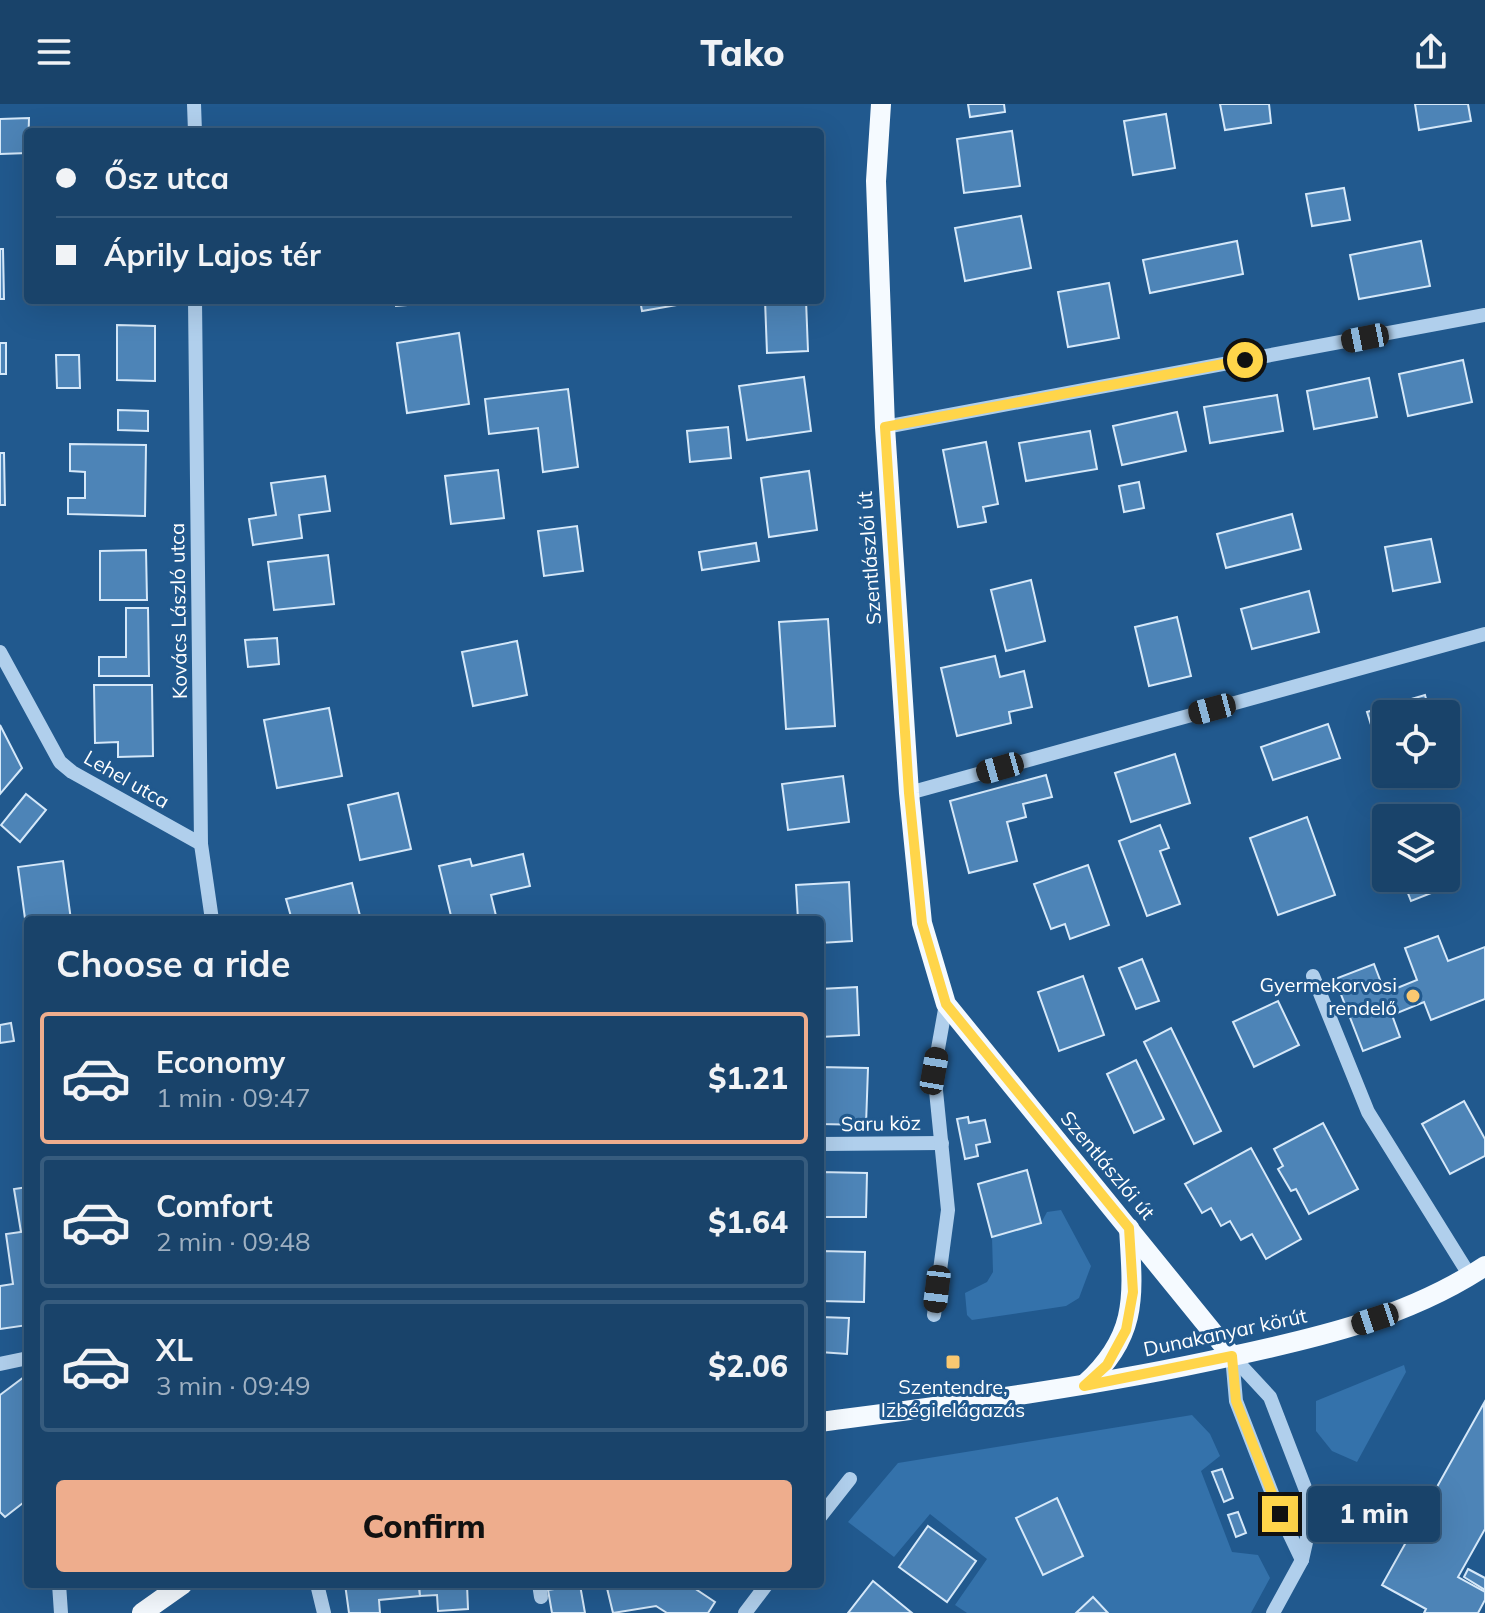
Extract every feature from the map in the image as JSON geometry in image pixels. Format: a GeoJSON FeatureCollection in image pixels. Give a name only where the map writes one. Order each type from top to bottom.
{"type":"FeatureCollection","features":[{"type":"Feature","properties":{"kind":"main road","name":"Szentlászlói út"},"geometry":{"type":"LineString","coordinates":[[881,104],[876,181],[885,427],[909,793],[922,923],[946,1004],[1232,1356]]}},
{"type":"Feature","properties":{"kind":"main road"},"geometry":{"type":"LineString","coordinates":[[1084,1386],[1107,1365],[1126,1330],[1133,1292],[1129,1228]]}},
{"type":"Feature","properties":{"kind":"main road","name":"Dunakanyar körút"},"geometry":{"type":"LineString","coordinates":[[824,1421],[1084,1386],[1308,1340],[1375,1319],[1477,1271]]}},
{"type":"Feature","properties":{"kind":"main road"},"geometry":{"type":"LineString","coordinates":[[142,1613],[177,1588]]}},
{"type":"Feature","properties":{"kind":"street"},"geometry":{"type":"LineString","coordinates":[[194,104],[195,128]]}},
{"type":"Feature","properties":{"kind":"street","name":"Kovács László utca"},"geometry":{"type":"LineString","coordinates":[[195,304],[201,844],[211,916]]}},
{"type":"Feature","properties":{"kind":"street"},"geometry":{"type":"LineString","coordinates":[[885,427],[1485,315]]}},
{"type":"Feature","properties":{"kind":"street"},"geometry":{"type":"LineString","coordinates":[[909,793],[1485,634]]}},
{"type":"Feature","properties":{"kind":"street","name":"Lehel utca"},"geometry":{"type":"LineString","coordinates":[[0,652],[60,762],[72,772],[201,844]]}},
{"type":"Feature","properties":{"kind":"street"},"geometry":{"type":"LineString","coordinates":[[1313,976],[1368,1112],[1477,1271]]}},
{"type":"Feature","properties":{"kind":"street","name":"Szentlászlói út"},"geometry":{"type":"LineString","coordinates":[[934,1315],[948,1210],[934,1071],[946,1004]]}},
{"type":"Feature","properties":{"kind":"street","name":"Saru köz"},"geometry":{"type":"LineString","coordinates":[[824,1144],[942,1143]]}},
{"type":"Feature","properties":{"kind":"street"},"geometry":{"type":"LineString","coordinates":[[1232,1356],[1236,1401],[1299,1564]]}},
{"type":"Feature","properties":{"kind":"street"},"geometry":{"type":"LineString","coordinates":[[1232,1356],[1270,1397],[1307,1493],[1309,1529],[1299,1564],[1273,1613]]}},
{"type":"Feature","properties":{"kind":"street"},"geometry":{"type":"LineString","coordinates":[[0,1364],[24,1359]]}},
{"type":"Feature","properties":{"kind":"street"},"geometry":{"type":"LineString","coordinates":[[824,1512],[850,1479]]}},
{"type":"Feature","properties":{"kind":"street"},"geometry":{"type":"LineString","coordinates":[[59,1588],[61,1613]]}},
{"type":"Feature","properties":{"kind":"street"},"geometry":{"type":"LineString","coordinates":[[318,1588],[324,1613]]}},
{"type":"Feature","properties":{"kind":"street"},"geometry":{"type":"LineString","coordinates":[[745,1613],[764,1588]]}},
{"type":"Feature","properties":{"kind":"shaded area"},"geometry":{"type":"Polygon","coordinates":[[[1061,1210],[1091,1266],[1079,1298],[1066,1306],[972,1320],[967,1315],[965,1293],[987,1282],[993,1272],[992,1237],[1041,1223],[1047,1212],[1061,1210]]]}},
{"type":"Feature","properties":{"kind":"shaded area"},"geometry":{"type":"Polygon","coordinates":[[[1404,1365],[1406,1372],[1357,1462],[1332,1451],[1316,1431],[1316,1401],[1404,1365]]]}},
{"type":"Feature","properties":{"kind":"shaded area"},"geometry":{"type":"Polygon","coordinates":[[[1192,1415],[1210,1434],[1220,1456],[1201,1471],[1232,1552],[1258,1555],[1270,1578],[1251,1613],[1108,1613],[1093,1597],[1075,1613],[967,1613],[955,1605],[987,1559],[930,1514],[894,1557],[848,1522],[898,1463],[1192,1415]]]}},
{"type":"Feature","properties":{"kind":"building"},"geometry":{"type":"Polygon","coordinates":[[[968,104],[1004,104],[1005,112],[970,117],[968,104]]]}},
{"type":"Feature","properties":{"kind":"building"},"geometry":{"type":"Polygon","coordinates":[[[1220,104],[1269,104],[1271,123],[1225,130],[1220,104]]]}},
{"type":"Feature","properties":{"kind":"building"},"geometry":{"type":"Polygon","coordinates":[[[1415,104],[1468,104],[1471,121],[1419,130],[1415,104]]]}},
{"type":"Feature","properties":{"kind":"building"},"geometry":{"type":"Polygon","coordinates":[[[1166,114],[1175,168],[1133,175],[1124,121],[1166,114]]]}},
{"type":"Feature","properties":{"kind":"building"},"geometry":{"type":"Polygon","coordinates":[[[29,118],[29,128],[24,128],[24,153],[0,154],[0,119],[29,118]]]}},
{"type":"Feature","properties":{"kind":"building"},"geometry":{"type":"Polygon","coordinates":[[[1012,131],[1020,186],[964,193],[957,139],[1012,131]]]}},
{"type":"Feature","properties":{"kind":"building"},"geometry":{"type":"Polygon","coordinates":[[[1344,188],[1350,220],[1312,226],[1306,194],[1344,188]]]}},
{"type":"Feature","properties":{"kind":"building"},"geometry":{"type":"Polygon","coordinates":[[[1021,216],[1031,268],[965,281],[955,228],[1021,216]]]}},
{"type":"Feature","properties":{"kind":"building"},"geometry":{"type":"Polygon","coordinates":[[[1237,241],[1243,274],[1150,293],[1143,260],[1237,241]]]}},
{"type":"Feature","properties":{"kind":"building"},"geometry":{"type":"Polygon","coordinates":[[[1421,241],[1430,286],[1359,299],[1350,255],[1421,241]]]}},
{"type":"Feature","properties":{"kind":"building"},"geometry":{"type":"Polygon","coordinates":[[[0,249],[3,249],[4,299],[0,299],[0,249]]]}},
{"type":"Feature","properties":{"kind":"building"},"geometry":{"type":"Polygon","coordinates":[[[1109,283],[1119,338],[1068,347],[1058,292],[1109,283]]]}},
{"type":"Feature","properties":{"kind":"building"},"geometry":{"type":"Polygon","coordinates":[[[641,304],[683,304],[642,311],[641,304]]]}},
{"type":"Feature","properties":{"kind":"building"},"geometry":{"type":"Polygon","coordinates":[[[765,304],[806,304],[808,351],[767,353],[765,304]]]}},
{"type":"Feature","properties":{"kind":"building"},"geometry":{"type":"Polygon","coordinates":[[[117,325],[155,326],[155,381],[117,380],[117,325]]]}},
{"type":"Feature","properties":{"kind":"building"},"geometry":{"type":"Polygon","coordinates":[[[459,333],[469,404],[407,413],[397,343],[459,333]]]}},
{"type":"Feature","properties":{"kind":"building"},"geometry":{"type":"Polygon","coordinates":[[[0,343],[6,343],[6,374],[0,374],[0,343]]]}},
{"type":"Feature","properties":{"kind":"building"},"geometry":{"type":"Polygon","coordinates":[[[56,355],[79,355],[80,388],[57,388],[56,355]]]}},
{"type":"Feature","properties":{"kind":"building"},"geometry":{"type":"Polygon","coordinates":[[[1463,360],[1472,402],[1408,416],[1399,374],[1463,360]]]}},
{"type":"Feature","properties":{"kind":"building"},"geometry":{"type":"Polygon","coordinates":[[[804,377],[811,431],[747,440],[739,386],[804,377]]]}},
{"type":"Feature","properties":{"kind":"building"},"geometry":{"type":"Polygon","coordinates":[[[1369,378],[1377,417],[1314,429],[1307,391],[1369,378]]]}},
{"type":"Feature","properties":{"kind":"building"},"geometry":{"type":"Polygon","coordinates":[[[568,389],[578,467],[543,472],[538,428],[489,434],[485,399],[568,389]]]}},
{"type":"Feature","properties":{"kind":"building"},"geometry":{"type":"Polygon","coordinates":[[[1277,395],[1283,431],[1210,443],[1204,407],[1277,395]]]}},
{"type":"Feature","properties":{"kind":"building"},"geometry":{"type":"Polygon","coordinates":[[[118,410],[148,411],[148,431],[118,430],[118,410]]]}},
{"type":"Feature","properties":{"kind":"building"},"geometry":{"type":"Polygon","coordinates":[[[1177,412],[1186,451],[1122,465],[1113,426],[1177,412]]]}},
{"type":"Feature","properties":{"kind":"building"},"geometry":{"type":"Polygon","coordinates":[[[728,427],[731,458],[690,462],[687,431],[728,427]]]}},
{"type":"Feature","properties":{"kind":"building"},"geometry":{"type":"Polygon","coordinates":[[[1090,431],[1097,469],[1026,481],[1019,443],[1090,431]]]}},
{"type":"Feature","properties":{"kind":"building"},"geometry":{"type":"Polygon","coordinates":[[[986,442],[998,504],[983,507],[986,522],[958,527],[943,450],[986,442]]]}},
{"type":"Feature","properties":{"kind":"building"},"geometry":{"type":"Polygon","coordinates":[[[70,444],[146,445],[145,516],[68,514],[68,498],[85,498],[85,472],[70,471],[70,444]]]}},
{"type":"Feature","properties":{"kind":"building"},"geometry":{"type":"Polygon","coordinates":[[[0,453],[4,453],[5,505],[0,505],[0,453]]]}},
{"type":"Feature","properties":{"kind":"building"},"geometry":{"type":"Polygon","coordinates":[[[498,470],[504,518],[451,524],[445,476],[498,470]]]}},
{"type":"Feature","properties":{"kind":"building"},"geometry":{"type":"Polygon","coordinates":[[[809,471],[817,530],[769,537],[761,478],[809,471]]]}},
{"type":"Feature","properties":{"kind":"building"},"geometry":{"type":"Polygon","coordinates":[[[325,476],[330,511],[299,515],[302,538],[253,545],[249,519],[276,515],[271,483],[325,476]]]}},
{"type":"Feature","properties":{"kind":"building"},"geometry":{"type":"Polygon","coordinates":[[[1139,482],[1144,508],[1124,512],[1119,486],[1139,482]]]}},
{"type":"Feature","properties":{"kind":"building"},"geometry":{"type":"Polygon","coordinates":[[[1292,514],[1301,549],[1226,568],[1217,534],[1292,514]]]}},
{"type":"Feature","properties":{"kind":"building"},"geometry":{"type":"Polygon","coordinates":[[[577,526],[583,571],[544,576],[538,531],[577,526]]]}},
{"type":"Feature","properties":{"kind":"building"},"geometry":{"type":"Polygon","coordinates":[[[1431,539],[1440,582],[1393,591],[1385,547],[1431,539]]]}},
{"type":"Feature","properties":{"kind":"building"},"geometry":{"type":"Polygon","coordinates":[[[756,543],[759,561],[702,570],[699,552],[756,543]]]}},
{"type":"Feature","properties":{"kind":"building"},"geometry":{"type":"Polygon","coordinates":[[[146,550],[147,600],[100,600],[100,551],[146,550]]]}},
{"type":"Feature","properties":{"kind":"building"},"geometry":{"type":"Polygon","coordinates":[[[328,555],[334,604],[274,610],[268,562],[328,555]]]}},
{"type":"Feature","properties":{"kind":"building"},"geometry":{"type":"Polygon","coordinates":[[[1031,580],[1045,641],[1006,651],[991,590],[1031,580]]]}},
{"type":"Feature","properties":{"kind":"building"},"geometry":{"type":"Polygon","coordinates":[[[1309,591],[1319,632],[1252,649],[1241,609],[1309,591]]]}},
{"type":"Feature","properties":{"kind":"building"},"geometry":{"type":"Polygon","coordinates":[[[126,608],[148,608],[149,676],[99,676],[99,657],[126,657],[126,608]]]}},
{"type":"Feature","properties":{"kind":"building"},"geometry":{"type":"Polygon","coordinates":[[[1177,617],[1191,676],[1149,686],[1135,627],[1177,617]]]}},
{"type":"Feature","properties":{"kind":"building"},"geometry":{"type":"Polygon","coordinates":[[[828,619],[835,726],[786,729],[779,622],[828,619]]]}},
{"type":"Feature","properties":{"kind":"building"},"geometry":{"type":"Polygon","coordinates":[[[277,638],[279,664],[248,667],[245,640],[277,638]]]}},
{"type":"Feature","properties":{"kind":"building"},"geometry":{"type":"Polygon","coordinates":[[[517,641],[527,695],[473,706],[462,652],[517,641]]]}},
{"type":"Feature","properties":{"kind":"building"},"geometry":{"type":"Polygon","coordinates":[[[995,656],[1000,677],[1024,671],[1032,707],[1009,712],[1011,723],[957,736],[941,668],[995,656]]]}},
{"type":"Feature","properties":{"kind":"building"},"geometry":{"type":"Polygon","coordinates":[[[94,685],[152,685],[153,756],[118,757],[118,742],[95,743],[94,685]]]}},
{"type":"Feature","properties":{"kind":"building"},"geometry":{"type":"Polygon","coordinates":[[[1425,695],[1426,700],[1408,700],[1425,695]]]}},
{"type":"Feature","properties":{"kind":"building"},"geometry":{"type":"Polygon","coordinates":[[[329,708],[342,776],[277,788],[264,720],[329,708]]]}},
{"type":"Feature","properties":{"kind":"building"},"geometry":{"type":"Polygon","coordinates":[[[1372,711],[1372,728],[1367,712],[1372,711]]]}},
{"type":"Feature","properties":{"kind":"building"},"geometry":{"type":"Polygon","coordinates":[[[1328,724],[1340,758],[1273,780],[1261,747],[1328,724]]]}},
{"type":"Feature","properties":{"kind":"building"},"geometry":{"type":"Polygon","coordinates":[[[0,725],[22,768],[0,794],[0,725]]]}},
{"type":"Feature","properties":{"kind":"building"},"geometry":{"type":"Polygon","coordinates":[[[1175,754],[1190,803],[1131,822],[1115,773],[1175,754]]]}},
{"type":"Feature","properties":{"kind":"building"},"geometry":{"type":"Polygon","coordinates":[[[1046,775],[1052,797],[1023,804],[1026,817],[1007,822],[1017,861],[969,873],[950,801],[1046,775]]]}},
{"type":"Feature","properties":{"kind":"building"},"geometry":{"type":"Polygon","coordinates":[[[843,776],[849,822],[788,830],[782,784],[843,776]]]}},
{"type":"Feature","properties":{"kind":"building"},"geometry":{"type":"Polygon","coordinates":[[[398,793],[411,849],[360,860],[348,805],[398,793]]]}},
{"type":"Feature","properties":{"kind":"building"},"geometry":{"type":"Polygon","coordinates":[[[26,794],[46,810],[20,842],[1,825],[26,794]]]}},
{"type":"Feature","properties":{"kind":"building"},"geometry":{"type":"Polygon","coordinates":[[[1307,817],[1335,895],[1278,915],[1250,838],[1307,817]]]}},
{"type":"Feature","properties":{"kind":"building"},"geometry":{"type":"Polygon","coordinates":[[[1160,825],[1169,848],[1160,851],[1180,904],[1147,916],[1119,841],[1160,825]]]}},
{"type":"Feature","properties":{"kind":"building"},"geometry":{"type":"Polygon","coordinates":[[[523,854],[530,886],[491,895],[496,916],[451,916],[439,866],[470,859],[472,866],[523,854]]]}},
{"type":"Feature","properties":{"kind":"building"},"geometry":{"type":"Polygon","coordinates":[[[63,861],[70,916],[25,916],[18,867],[63,861]]]}},
{"type":"Feature","properties":{"kind":"building"},"geometry":{"type":"Polygon","coordinates":[[[1088,865],[1109,925],[1070,939],[1065,924],[1051,929],[1034,884],[1088,865]]]}},
{"type":"Feature","properties":{"kind":"building"},"geometry":{"type":"Polygon","coordinates":[[[849,882],[852,941],[824,943],[824,916],[798,916],[796,885],[849,882]]]}},
{"type":"Feature","properties":{"kind":"building"},"geometry":{"type":"Polygon","coordinates":[[[352,883],[360,916],[291,916],[286,899],[352,883]]]}},
{"type":"Feature","properties":{"kind":"building"},"geometry":{"type":"Polygon","coordinates":[[[1407,892],[1434,892],[1411,901],[1407,892]]]}},
{"type":"Feature","properties":{"kind":"building","name":"Gyermekorvosi rendelő"},"geometry":{"type":"Polygon","coordinates":[[[1438,936],[1448,961],[1485,947],[1485,999],[1431,1020],[1424,1002],[1392,1015],[1400,1037],[1363,1051],[1335,979],[1374,964],[1385,993],[1417,980],[1405,948],[1438,936]]]}},
{"type":"Feature","properties":{"kind":"building"},"geometry":{"type":"Polygon","coordinates":[[[1142,959],[1159,1001],[1136,1009],[1119,968],[1142,959]]]}},
{"type":"Feature","properties":{"kind":"building"},"geometry":{"type":"Polygon","coordinates":[[[1083,976],[1104,1035],[1059,1051],[1038,992],[1083,976]]]}},
{"type":"Feature","properties":{"kind":"building"},"geometry":{"type":"Polygon","coordinates":[[[857,987],[859,1035],[824,1037],[824,989],[857,987]]]}},
{"type":"Feature","properties":{"kind":"building"},"geometry":{"type":"Polygon","coordinates":[[[1278,1001],[1299,1045],[1254,1067],[1233,1022],[1278,1001]]]}},
{"type":"Feature","properties":{"kind":"building"},"geometry":{"type":"Polygon","coordinates":[[[11,1023],[14,1041],[0,1043],[0,1025],[11,1023]]]}},
{"type":"Feature","properties":{"kind":"building"},"geometry":{"type":"Polygon","coordinates":[[[1171,1028],[1221,1131],[1194,1144],[1144,1042],[1171,1028]]]}},
{"type":"Feature","properties":{"kind":"building"},"geometry":{"type":"Polygon","coordinates":[[[1136,1060],[1164,1119],[1134,1133],[1107,1074],[1136,1060]]]}},
{"type":"Feature","properties":{"kind":"building"},"geometry":{"type":"Polygon","coordinates":[[[824,1067],[868,1068],[866,1125],[824,1124],[824,1067]]]}},
{"type":"Feature","properties":{"kind":"building"},"geometry":{"type":"Polygon","coordinates":[[[1464,1101],[1485,1139],[1485,1156],[1450,1174],[1422,1124],[1464,1101]]]}},
{"type":"Feature","properties":{"kind":"building"},"geometry":{"type":"Polygon","coordinates":[[[968,1117],[969,1123],[985,1120],[990,1142],[976,1145],[978,1156],[965,1159],[957,1119],[968,1117]]]}},
{"type":"Feature","properties":{"kind":"building"},"geometry":{"type":"Polygon","coordinates":[[[1323,1123],[1358,1189],[1309,1214],[1296,1189],[1291,1191],[1278,1169],[1283,1166],[1274,1149],[1323,1123]]]}},
{"type":"Feature","properties":{"kind":"building"},"geometry":{"type":"Polygon","coordinates":[[[1251,1148],[1301,1239],[1266,1259],[1252,1234],[1241,1240],[1230,1221],[1221,1226],[1211,1208],[1202,1213],[1185,1184],[1251,1148]]]}},
{"type":"Feature","properties":{"kind":"building"},"geometry":{"type":"Polygon","coordinates":[[[1027,1170],[1041,1223],[992,1237],[978,1184],[1027,1170]]]}},
{"type":"Feature","properties":{"kind":"building"},"geometry":{"type":"Polygon","coordinates":[[[824,1172],[867,1173],[866,1217],[824,1217],[824,1172]]]}},
{"type":"Feature","properties":{"kind":"building"},"geometry":{"type":"Polygon","coordinates":[[[24,1188],[24,1232],[21,1232],[14,1189],[24,1188]]]}},
{"type":"Feature","properties":{"kind":"building"},"geometry":{"type":"Polygon","coordinates":[[[24,1232],[24,1326],[0,1329],[0,1286],[13,1284],[6,1234],[24,1232]]]}},
{"type":"Feature","properties":{"kind":"building"},"geometry":{"type":"Polygon","coordinates":[[[824,1251],[865,1252],[864,1302],[824,1301],[824,1251]]]}},
{"type":"Feature","properties":{"kind":"building"},"geometry":{"type":"Polygon","coordinates":[[[824,1317],[849,1318],[847,1354],[824,1352],[824,1317]]]}},
{"type":"Feature","properties":{"kind":"building"},"geometry":{"type":"Polygon","coordinates":[[[24,1377],[24,1502],[5,1517],[0,1512],[0,1395],[24,1377]]]}},
{"type":"Feature","properties":{"kind":"building"},"geometry":{"type":"Polygon","coordinates":[[[1484,1403],[1485,1529],[1458,1577],[1485,1592],[1485,1600],[1478,1613],[1424,1613],[1426,1609],[1382,1585],[1484,1403]]]}},
{"type":"Feature","properties":{"kind":"building"},"geometry":{"type":"Polygon","coordinates":[[[1222,1469],[1233,1498],[1224,1502],[1212,1472],[1222,1469]]]}},
{"type":"Feature","properties":{"kind":"building"},"geometry":{"type":"Polygon","coordinates":[[[1057,1498],[1083,1556],[1043,1575],[1016,1518],[1057,1498]]]}},
{"type":"Feature","properties":{"kind":"building"},"geometry":{"type":"Polygon","coordinates":[[[1238,1512],[1246,1533],[1236,1537],[1228,1515],[1238,1512]]]}},
{"type":"Feature","properties":{"kind":"building"},"geometry":{"type":"Polygon","coordinates":[[[928,1526],[976,1561],[947,1602],[899,1567],[928,1526]]]}},
{"type":"Feature","properties":{"kind":"building"},"geometry":{"type":"Polygon","coordinates":[[[1468,1569],[1485,1578],[1485,1590],[1464,1577],[1468,1569]]]}},
{"type":"Feature","properties":{"kind":"building"},"geometry":{"type":"Polygon","coordinates":[[[873,1581],[912,1613],[848,1613],[873,1581]]]}},
{"type":"Feature","properties":{"kind":"building"},"geometry":{"type":"Polygon","coordinates":[[[346,1588],[419,1588],[420,1596],[379,1600],[380,1613],[349,1613],[346,1588]]]}},
{"type":"Feature","properties":{"kind":"building"},"geometry":{"type":"Polygon","coordinates":[[[419,1588],[467,1588],[468,1609],[438,1611],[437,1595],[420,1596],[419,1588]]]}},
{"type":"Feature","properties":{"kind":"building"},"geometry":{"type":"Polygon","coordinates":[[[581,1588],[585,1613],[552,1613],[548,1590],[581,1588]]]}},
{"type":"Feature","properties":{"kind":"building"},"geometry":{"type":"Polygon","coordinates":[[[607,1588],[694,1588],[715,1602],[708,1613],[667,1613],[656,1606],[613,1613],[607,1588]]]}},
{"type":"Feature","properties":{"kind":"building"},"geometry":{"type":"Polygon","coordinates":[[[1093,1597],[1108,1613],[1076,1613],[1093,1597]]]}},
{"type":"Feature","properties":{"kind":"place","name":"Gyermekorvosi rendelő"},"geometry":{"type":"Point","coordinates":[1413,996]}},
{"type":"Feature","properties":{"kind":"place","name":"Szentendre, Izbégi elágazás"},"geometry":{"type":"Point","coordinates":[953,1362]}},
{"type":"Feature","properties":{"kind":"route"},"geometry":{"type":"LineString","coordinates":[[1245,360],[885,427],[909,793],[922,923],[946,1004],[1129,1228],[1133,1292],[1126,1330],[1107,1365],[1084,1386],[1232,1356],[1236,1401],[1280,1514]]}}]}
